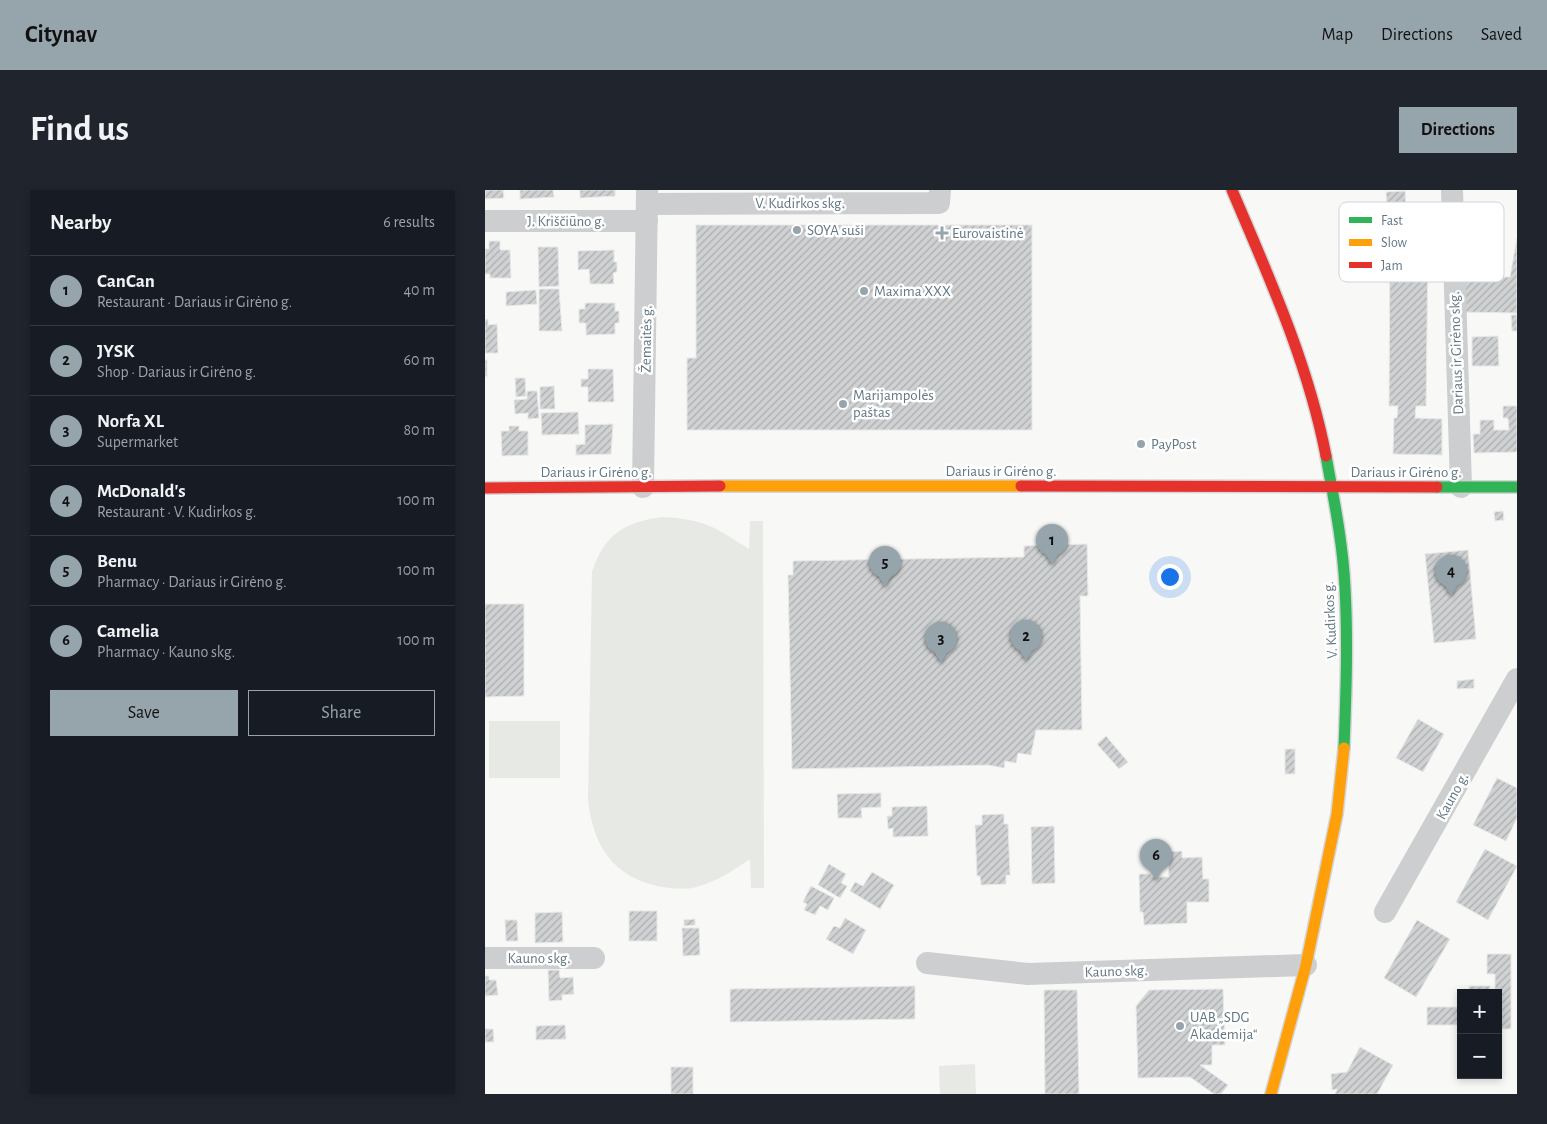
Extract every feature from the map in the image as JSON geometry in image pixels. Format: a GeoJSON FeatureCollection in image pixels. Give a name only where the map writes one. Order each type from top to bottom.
{"type":"FeatureCollection","features":[{"type":"Feature","properties":{"kind":"street","name":"V. Kudirkos skg."},"geometry":{"type":"LineString","coordinates":[[647,205],[939,203],[940,190]]}},
{"type":"Feature","properties":{"kind":"street","name":"V. Kudirkos g."},"geometry":{"type":"LineString","coordinates":[[1232,190],[1298,350],[1321,432],[1339,530],[1345,587],[1347,666],[1345,760],[1337,814],[1306,965],[1282,1060],[1271,1094]]}},
{"type":"Feature","properties":{"kind":"street","name":"J. Kriščiūno g."},"geometry":{"type":"LineString","coordinates":[[485,222],[647,205]]}},
{"type":"Feature","properties":{"kind":"street","name":"Žemaitės g."},"geometry":{"type":"LineString","coordinates":[[643,487],[647,205]]}},
{"type":"Feature","properties":{"kind":"street","name":"Dariaus ir Girėno skg."},"geometry":{"type":"LineString","coordinates":[[1454,282],[1461,487]]}},
{"type":"Feature","properties":{"kind":"street","name":"Dariaus ir Girėno g."},"geometry":{"type":"LineString","coordinates":[[485,488],[768,485],[1517,487]]}},
{"type":"Feature","properties":{"kind":"street","name":"Kauno g."},"geometry":{"type":"LineString","coordinates":[[1385,912],[1517,679]]}},
{"type":"Feature","properties":{"kind":"street","name":"Kauno skg."},"geometry":{"type":"LineString","coordinates":[[485,958],[594,958]]}},
{"type":"Feature","properties":{"kind":"street","name":"Kauno skg."},"geometry":{"type":"LineString","coordinates":[[927,963],[1028,974],[1306,965]]}},
{"type":"Feature","properties":{"kind":"shaded area"},"geometry":{"type":"Polygon","coordinates":[[[664,517],[690,520],[709,526],[749,549],[750,521],[763,521],[764,888],[751,888],[750,859],[720,878],[696,887],[687,889],[672,888],[646,883],[619,868],[609,858],[595,832],[588,800],[592,572],[603,548],[618,532],[638,522],[664,517]]]}},
{"type":"Feature","properties":{"kind":"shaded area"},"geometry":{"type":"Polygon","coordinates":[[[489,721],[560,721],[560,778],[489,778],[489,721]]]}},
{"type":"Feature","properties":{"kind":"shaded area"},"geometry":{"type":"Polygon","coordinates":[[[975,1064],[976,1094],[940,1094],[939,1066],[975,1064]]]}},
{"type":"Feature","properties":{"kind":"building"},"geometry":{"type":"Polygon","coordinates":[[[485,190],[503,190],[504,198],[485,199],[485,190]]]}},
{"type":"Feature","properties":{"kind":"building"},"geometry":{"type":"Polygon","coordinates":[[[520,190],[553,190],[554,197],[520,199],[520,190]]]}},
{"type":"Feature","properties":{"kind":"building"},"geometry":{"type":"Polygon","coordinates":[[[580,190],[615,190],[615,196],[580,198],[580,190]]]}},
{"type":"Feature","properties":{"kind":"building"},"geometry":{"type":"Polygon","coordinates":[[[1405,191],[1406,202],[1387,202],[1386,192],[1405,191]]]}},
{"type":"Feature","properties":{"kind":"building","name":"Maxima XXX"},"geometry":{"type":"Polygon","coordinates":[[[696,225],[1032,225],[1032,430],[687,430],[687,358],[696,358],[696,225]]]}},
{"type":"Feature","properties":{"kind":"building"},"geometry":{"type":"Polygon","coordinates":[[[1517,238],[1517,313],[1460,312],[1460,282],[1504,282],[1504,277],[1510,277],[1517,238]]]}},
{"type":"Feature","properties":{"kind":"building"},"geometry":{"type":"Polygon","coordinates":[[[489,241],[500,241],[500,250],[510,250],[511,278],[490,278],[490,274],[485,274],[485,249],[489,249],[489,241]]]}},
{"type":"Feature","properties":{"kind":"building"},"geometry":{"type":"Polygon","coordinates":[[[538,247],[558,247],[559,286],[539,287],[538,247]]]}},
{"type":"Feature","properties":{"kind":"building"},"geometry":{"type":"Polygon","coordinates":[[[614,250],[614,262],[617,262],[617,272],[613,273],[614,284],[590,284],[589,269],[578,270],[578,251],[614,250]]]}},
{"type":"Feature","properties":{"kind":"building"},"geometry":{"type":"Polygon","coordinates":[[[1390,282],[1428,282],[1426,406],[1416,406],[1415,418],[1442,419],[1442,455],[1393,454],[1394,418],[1397,418],[1398,406],[1389,406],[1390,282]]]}},
{"type":"Feature","properties":{"kind":"building"},"geometry":{"type":"Polygon","coordinates":[[[539,289],[559,289],[562,331],[539,331],[539,289]]]}},
{"type":"Feature","properties":{"kind":"building"},"geometry":{"type":"Polygon","coordinates":[[[536,290],[537,304],[506,306],[506,292],[536,290]]]}},
{"type":"Feature","properties":{"kind":"building"},"geometry":{"type":"Polygon","coordinates":[[[585,303],[615,303],[615,311],[619,311],[619,323],[615,323],[615,334],[586,335],[586,323],[579,323],[579,309],[585,309],[585,303]]]}},
{"type":"Feature","properties":{"kind":"building"},"geometry":{"type":"Polygon","coordinates":[[[1511,315],[1517,315],[1517,331],[1512,331],[1511,315]]]}},
{"type":"Feature","properties":{"kind":"building"},"geometry":{"type":"Polygon","coordinates":[[[488,319],[488,325],[497,324],[498,353],[485,353],[485,320],[488,319]]]}},
{"type":"Feature","properties":{"kind":"building"},"geometry":{"type":"Polygon","coordinates":[[[1498,336],[1499,366],[1472,366],[1472,337],[1498,336]]]}},
{"type":"Feature","properties":{"kind":"building"},"geometry":{"type":"Polygon","coordinates":[[[485,360],[487,360],[487,376],[485,376],[485,360]]]}},
{"type":"Feature","properties":{"kind":"building"},"geometry":{"type":"Polygon","coordinates":[[[588,369],[613,369],[614,402],[588,402],[588,387],[581,387],[581,379],[588,379],[588,369]]]}},
{"type":"Feature","properties":{"kind":"building"},"geometry":{"type":"Polygon","coordinates":[[[515,378],[525,378],[526,396],[516,397],[515,378]]]}},
{"type":"Feature","properties":{"kind":"building"},"geometry":{"type":"Polygon","coordinates":[[[554,386],[555,409],[540,409],[540,387],[554,386]]]}},
{"type":"Feature","properties":{"kind":"building"},"geometry":{"type":"Polygon","coordinates":[[[527,391],[537,391],[539,418],[528,419],[528,413],[515,414],[514,400],[527,399],[527,391]]]}},
{"type":"Feature","properties":{"kind":"building"},"geometry":{"type":"Polygon","coordinates":[[[1503,406],[1517,406],[1517,452],[1474,453],[1473,434],[1480,434],[1480,420],[1494,420],[1494,430],[1509,430],[1508,418],[1503,418],[1503,406]]]}},
{"type":"Feature","properties":{"kind":"building"},"geometry":{"type":"Polygon","coordinates":[[[578,412],[579,434],[542,435],[541,413],[578,412]]]}},
{"type":"Feature","properties":{"kind":"building"},"geometry":{"type":"Polygon","coordinates":[[[613,424],[611,454],[576,455],[576,445],[585,444],[585,425],[613,424]]]}},
{"type":"Feature","properties":{"kind":"building"},"geometry":{"type":"Polygon","coordinates":[[[509,426],[519,426],[519,431],[528,431],[528,455],[502,456],[501,431],[509,431],[509,426]]]}},
{"type":"Feature","properties":{"kind":"building"},"geometry":{"type":"Polygon","coordinates":[[[1503,511],[1504,520],[1495,521],[1494,512],[1503,511]]]}},
{"type":"Feature","properties":{"kind":"building"},"geometry":{"type":"Polygon","coordinates":[[[1087,544],[1088,596],[1080,596],[1082,730],[1036,730],[1031,755],[1018,753],[1016,763],[1005,761],[1004,768],[988,765],[792,769],[788,575],[793,575],[793,561],[1024,557],[1024,546],[1087,544]]]}},
{"type":"Feature","properties":{"kind":"building"},"geometry":{"type":"Polygon","coordinates":[[[1468,550],[1476,639],[1434,643],[1425,554],[1468,550]]]}},
{"type":"Feature","properties":{"kind":"building"},"geometry":{"type":"Polygon","coordinates":[[[485,604],[524,604],[524,696],[485,697],[485,604]]]}},
{"type":"Feature","properties":{"kind":"building"},"geometry":{"type":"Polygon","coordinates":[[[1474,679],[1474,688],[1457,689],[1457,681],[1474,679]]]}},
{"type":"Feature","properties":{"kind":"building"},"geometry":{"type":"Polygon","coordinates":[[[1418,719],[1444,734],[1423,772],[1396,758],[1418,719]]]}},
{"type":"Feature","properties":{"kind":"building"},"geometry":{"type":"Polygon","coordinates":[[[1106,736],[1128,762],[1119,769],[1097,744],[1106,736]]]}},
{"type":"Feature","properties":{"kind":"building"},"geometry":{"type":"Polygon","coordinates":[[[1285,749],[1295,749],[1295,774],[1285,774],[1285,749]]]}},
{"type":"Feature","properties":{"kind":"building"},"geometry":{"type":"Polygon","coordinates":[[[1497,778],[1517,788],[1517,818],[1506,841],[1473,825],[1497,778]]]}},
{"type":"Feature","properties":{"kind":"building"},"geometry":{"type":"Polygon","coordinates":[[[881,793],[881,807],[861,808],[862,818],[838,818],[837,794],[881,793]]]}},
{"type":"Feature","properties":{"kind":"building"},"geometry":{"type":"Polygon","coordinates":[[[927,806],[928,836],[893,837],[893,828],[888,829],[887,816],[892,816],[892,807],[927,806]]]}},
{"type":"Feature","properties":{"kind":"building"},"geometry":{"type":"Polygon","coordinates":[[[1004,814],[1004,824],[1008,824],[1010,875],[1006,875],[1006,884],[981,885],[980,876],[977,876],[975,825],[982,825],[982,815],[1004,814]]]}},
{"type":"Feature","properties":{"kind":"building"},"geometry":{"type":"Polygon","coordinates":[[[1054,826],[1055,883],[1032,884],[1031,827],[1054,826]]]}},
{"type":"Feature","properties":{"kind":"building"},"geometry":{"type":"Polygon","coordinates":[[[1485,849],[1517,866],[1488,920],[1456,902],[1485,849]]]}},
{"type":"Feature","properties":{"kind":"building"},"geometry":{"type":"Polygon","coordinates":[[[1182,851],[1182,858],[1202,857],[1203,879],[1209,879],[1209,902],[1187,902],[1187,923],[1144,925],[1143,912],[1140,912],[1139,874],[1151,874],[1151,877],[1169,877],[1168,852],[1182,851]]]}},
{"type":"Feature","properties":{"kind":"building"},"geometry":{"type":"Polygon","coordinates":[[[829,864],[846,874],[841,883],[847,886],[840,898],[818,885],[829,864]]]}},
{"type":"Feature","properties":{"kind":"building"},"geometry":{"type":"Polygon","coordinates":[[[872,872],[894,885],[880,909],[850,891],[855,882],[863,886],[872,872]]]}},
{"type":"Feature","properties":{"kind":"building"},"geometry":{"type":"Polygon","coordinates":[[[811,886],[834,898],[828,910],[820,906],[815,915],[804,910],[807,904],[803,902],[811,886]]]}},
{"type":"Feature","properties":{"kind":"building"},"geometry":{"type":"Polygon","coordinates":[[[629,911],[657,911],[657,941],[629,941],[629,911]]]}},
{"type":"Feature","properties":{"kind":"building"},"geometry":{"type":"Polygon","coordinates":[[[562,912],[563,942],[535,943],[535,913],[562,912]]]}},
{"type":"Feature","properties":{"kind":"building"},"geometry":{"type":"Polygon","coordinates":[[[845,918],[866,930],[853,954],[826,939],[834,926],[840,928],[845,918]]]}},
{"type":"Feature","properties":{"kind":"building"},"geometry":{"type":"Polygon","coordinates":[[[695,919],[695,925],[684,926],[684,920],[695,919]]]}},
{"type":"Feature","properties":{"kind":"building"},"geometry":{"type":"Polygon","coordinates":[[[505,920],[517,920],[518,941],[506,941],[505,920]]]}},
{"type":"Feature","properties":{"kind":"building"},"geometry":{"type":"Polygon","coordinates":[[[1417,920],[1450,939],[1416,997],[1384,978],[1417,920]]]}},
{"type":"Feature","properties":{"kind":"building"},"geometry":{"type":"Polygon","coordinates":[[[682,928],[699,928],[700,955],[683,956],[682,928]]]}},
{"type":"Feature","properties":{"kind":"building"},"geometry":{"type":"Polygon","coordinates":[[[1487,954],[1511,954],[1511,1029],[1502,1029],[1502,989],[1495,989],[1495,974],[1487,974],[1487,954]]]}},
{"type":"Feature","properties":{"kind":"building"},"geometry":{"type":"Polygon","coordinates":[[[548,970],[559,970],[560,978],[573,977],[574,994],[562,995],[562,1000],[549,1001],[548,970]]]}},
{"type":"Feature","properties":{"kind":"building"},"geometry":{"type":"Polygon","coordinates":[[[485,976],[489,976],[489,980],[496,980],[498,995],[485,996],[485,976]]]}},
{"type":"Feature","properties":{"kind":"building"},"geometry":{"type":"Polygon","coordinates":[[[915,986],[915,1019],[730,1022],[730,989],[915,986]]]}},
{"type":"Feature","properties":{"kind":"building"},"geometry":{"type":"Polygon","coordinates":[[[1469,986],[1490,986],[1490,989],[1469,989],[1469,986]]]}},
{"type":"Feature","properties":{"kind":"building","name":"UAB „SDG Akademija“"},"geometry":{"type":"Polygon","coordinates":[[[1223,989],[1225,1045],[1212,1045],[1212,1065],[1200,1065],[1228,1085],[1221,1094],[1214,1094],[1190,1077],[1138,1078],[1136,1006],[1149,990],[1223,989]]]}},
{"type":"Feature","properties":{"kind":"building"},"geometry":{"type":"Polygon","coordinates":[[[1044,990],[1077,990],[1079,1094],[1045,1094],[1044,990]]]}},
{"type":"Feature","properties":{"kind":"building"},"geometry":{"type":"Polygon","coordinates":[[[1427,1007],[1457,1007],[1457,1025],[1427,1025],[1427,1007]]]}},
{"type":"Feature","properties":{"kind":"building"},"geometry":{"type":"Polygon","coordinates":[[[565,1025],[566,1039],[536,1040],[536,1026],[565,1025]]]}},
{"type":"Feature","properties":{"kind":"building"},"geometry":{"type":"Polygon","coordinates":[[[485,1029],[493,1029],[494,1042],[485,1042],[485,1029]]]}},
{"type":"Feature","properties":{"kind":"building"},"geometry":{"type":"Polygon","coordinates":[[[1360,1047],[1393,1065],[1377,1094],[1335,1094],[1337,1089],[1332,1090],[1331,1074],[1347,1072],[1360,1047]]]}},
{"type":"Feature","properties":{"kind":"building"},"geometry":{"type":"Polygon","coordinates":[[[671,1067],[693,1067],[693,1094],[671,1094],[671,1067]]]}},
{"type":"Feature","properties":{"kind":"traffic: fast"},"geometry":{"type":"LineString","coordinates":[[1326,456],[1340,538],[1345,588],[1347,648],[1344,748]]}},
{"type":"Feature","properties":{"kind":"traffic: fast"},"geometry":{"type":"LineString","coordinates":[[1437,487],[1517,487]]}},
{"type":"Feature","properties":{"kind":"traffic: slow"},"geometry":{"type":"LineString","coordinates":[[720,486],[1021,486]]}},
{"type":"Feature","properties":{"kind":"traffic: slow"},"geometry":{"type":"LineString","coordinates":[[1271,1094],[1306,965],[1337,814],[1344,748]]}},
{"type":"Feature","properties":{"kind":"traffic: jam"},"geometry":{"type":"LineString","coordinates":[[1232,190],[1298,354],[1309,387],[1326,456]]}},
{"type":"Feature","properties":{"kind":"traffic: jam"},"geometry":{"type":"LineString","coordinates":[[485,488],[720,486]]}},
{"type":"Feature","properties":{"kind":"traffic: jam"},"geometry":{"type":"LineString","coordinates":[[1021,486],[1437,487]]}},
{"type":"Feature","properties":{"kind":"place","name":"SOYA suši"},"geometry":{"type":"Point","coordinates":[797,230]}},
{"type":"Feature","properties":{"kind":"place","name":"Eurovaistinė"},"geometry":{"type":"Point","coordinates":[942,233]}},
{"type":"Feature","properties":{"kind":"place","name":"Maxima XXX"},"geometry":{"type":"Point","coordinates":[864,291]}},
{"type":"Feature","properties":{"kind":"place","name":"Marijampolės paštas"},"geometry":{"type":"Point","coordinates":[843,404]}},
{"type":"Feature","properties":{"kind":"place","name":"PayPost"},"geometry":{"type":"Point","coordinates":[1141,444]}},
{"type":"Feature","properties":{"kind":"place","name":"CanCan"},"geometry":{"type":"Point","coordinates":[1052,565]}},
{"type":"Feature","properties":{"kind":"place","name":"Benu"},"geometry":{"type":"Point","coordinates":[885,587]}},
{"type":"Feature","properties":{"kind":"place","name":"McDonald's"},"geometry":{"type":"Point","coordinates":[1451,596]}},
{"type":"Feature","properties":{"kind":"place","name":"JYSK"},"geometry":{"type":"Point","coordinates":[1026,661]}},
{"type":"Feature","properties":{"kind":"place","name":"Norfa XL"},"geometry":{"type":"Point","coordinates":[941,663]}},
{"type":"Feature","properties":{"kind":"place","name":"Camelia"},"geometry":{"type":"Point","coordinates":[1156,880]}},
{"type":"Feature","properties":{"kind":"place","name":"UAB „SDG Akademija“"},"geometry":{"type":"Point","coordinates":[1180,1026]}}]}
